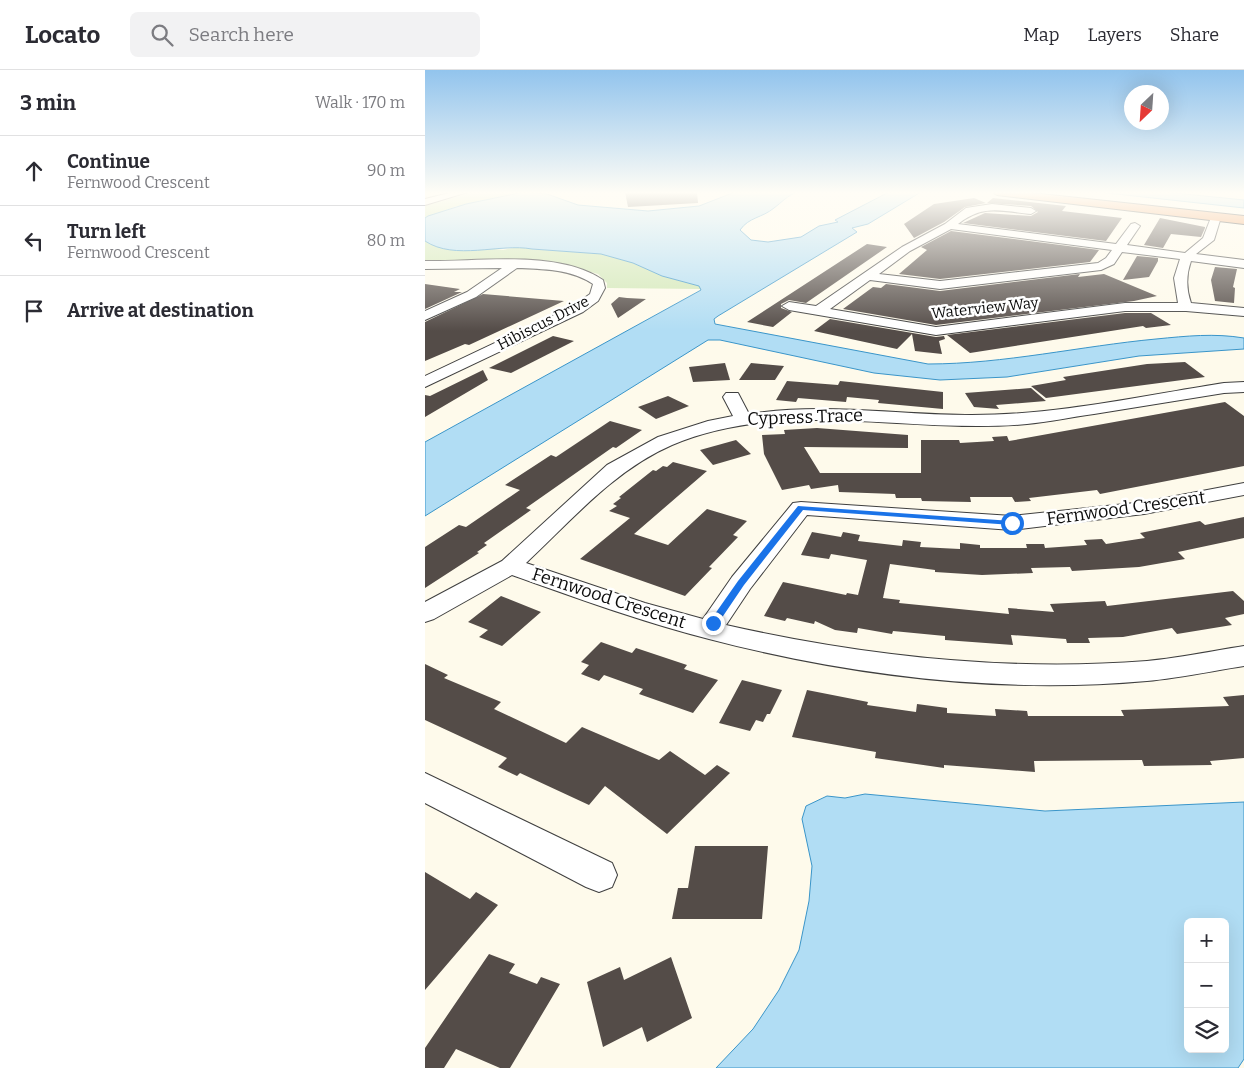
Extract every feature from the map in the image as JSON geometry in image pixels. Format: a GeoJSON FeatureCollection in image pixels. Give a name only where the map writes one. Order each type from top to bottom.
{"type":"FeatureCollection","features":[{"type":"Feature","properties":{"kind":"street"},"geometry":{"type":"LineString","coordinates":[[818,311],[906,249],[925,239]]}},
{"type":"Feature","properties":{"kind":"street"},"geometry":{"type":"LineString","coordinates":[[1042,239],[1244,264]]}},
{"type":"Feature","properties":{"kind":"street"},"geometry":{"type":"LineString","coordinates":[[868,276],[927,285],[1101,266],[1111,261],[1126,239]]}},
{"type":"Feature","properties":{"kind":"street"},"geometry":{"type":"LineString","coordinates":[[1186,307],[1179,280],[1180,271],[1188,258],[1193,241],[1208,239]]}},
{"type":"Feature","properties":{"kind":"street","name":"Hibiscus Drive"},"geometry":{"type":"LineString","coordinates":[[425,265],[550,265],[574,269],[595,279],[599,289],[596,296],[578,309],[425,382]]}},
{"type":"Feature","properties":{"kind":"street"},"geometry":{"type":"LineString","coordinates":[[425,316],[471,296],[513,265]]}},
{"type":"Feature","properties":{"kind":"street","name":"Waterview Way"},"geometry":{"type":"LineString","coordinates":[[789,306],[921,330],[943,331],[1125,307],[1186,307],[1244,312]]}},
{"type":"Feature","properties":{"kind":"street","name":"Cypress Trace"},"geometry":{"type":"LineString","coordinates":[[425,614],[510,566],[586,494],[632,458],[693,431],[743,419],[823,413],[938,421],[1027,419],[1224,388],[1244,387]]}},
{"type":"Feature","properties":{"kind":"street"},"geometry":{"type":"LineString","coordinates":[[732,397],[743,419]]}},
{"type":"Feature","properties":{"kind":"street","name":"Fernwood Crescent"},"geometry":{"type":"LineString","coordinates":[[709,630],[746,576],[801,508],[1012,523],[1144,508],[1244,489]]}},
{"type":"Feature","properties":{"kind":"street","name":"Fernwood Crescent"},"geometry":{"type":"LineString","coordinates":[[510,566],[636,609],[709,630],[825,656],[889,666],[963,672],[1094,674],[1149,671],[1244,656]]}},
{"type":"Feature","properties":{"kind":"street"},"geometry":{"type":"LineString","coordinates":[[425,787],[599,875]]}},
{"type":"Feature","properties":{"kind":"green space"},"geometry":{"type":"Polygon","coordinates":[[[425,241],[503,250],[522,246],[532,249],[601,254],[633,263],[662,276],[699,286],[701,289],[607,288],[607,283],[598,274],[558,263],[425,262],[425,241]]]}},
{"type":"Feature","properties":{"kind":"water"},"geometry":{"type":"Polygon","coordinates":[[[425,239],[749,239],[768,242],[791,239],[846,239],[718,316],[714,319],[715,324],[928,364],[985,361],[1128,342],[1200,336],[1244,338],[1244,349],[1139,356],[1007,377],[940,380],[874,373],[720,340],[708,340],[425,516],[425,442],[701,290],[699,286],[662,276],[633,263],[601,254],[519,248],[450,250],[437,247],[425,241],[425,239]]]}},
{"type":"Feature","properties":{"kind":"water"},"geometry":{"type":"Polygon","coordinates":[[[865,794],[1045,811],[1244,802],[1244,1059],[1238,1068],[716,1068],[753,1029],[779,990],[799,950],[809,901],[812,866],[802,819],[806,806],[827,796],[845,798],[865,794]]]}},
{"type":"Feature","properties":{"kind":"building"},"geometry":{"type":"Polygon","coordinates":[[[937,239],[1010,239],[1099,250],[1090,262],[940,279],[899,274],[927,250],[921,247],[937,239]]]}},
{"type":"Feature","properties":{"kind":"building"},"geometry":{"type":"Polygon","coordinates":[[[1087,239],[1108,239],[1106,241],[1087,239]]]}},
{"type":"Feature","properties":{"kind":"building"},"geometry":{"type":"Polygon","coordinates":[[[1148,239],[1168,239],[1163,248],[1144,245],[1148,239]]]}},
{"type":"Feature","properties":{"kind":"building"},"geometry":{"type":"Polygon","coordinates":[[[867,244],[887,247],[806,303],[789,300],[781,304],[781,308],[792,312],[773,327],[747,322],[867,244]]]}},
{"type":"Feature","properties":{"kind":"building"},"geometry":{"type":"Polygon","coordinates":[[[1137,256],[1158,258],[1158,261],[1149,277],[1123,280],[1137,256]]]}},
{"type":"Feature","properties":{"kind":"building"},"geometry":{"type":"Polygon","coordinates":[[[1215,267],[1237,269],[1233,287],[1235,288],[1234,303],[1215,301],[1211,280],[1215,267]]]}},
{"type":"Feature","properties":{"kind":"building"},"geometry":{"type":"Polygon","coordinates":[[[1080,274],[1078,277],[1104,274],[1157,296],[1134,301],[936,325],[843,309],[873,287],[881,288],[886,284],[940,291],[1080,274]]]}},
{"type":"Feature","properties":{"kind":"building"},"geometry":{"type":"Polygon","coordinates":[[[425,284],[460,289],[454,292],[462,292],[425,309],[425,284]]]}},
{"type":"Feature","properties":{"kind":"building"},"geometry":{"type":"Polygon","coordinates":[[[483,294],[564,301],[469,345],[465,344],[425,361],[425,322],[483,294]]]}},
{"type":"Feature","properties":{"kind":"building"},"geometry":{"type":"Polygon","coordinates":[[[619,297],[646,299],[618,318],[611,304],[619,297]]]}},
{"type":"Feature","properties":{"kind":"building"},"geometry":{"type":"Polygon","coordinates":[[[1125,313],[1151,313],[1171,325],[1146,328],[1143,326],[970,353],[947,335],[1125,313]]]}},
{"type":"Feature","properties":{"kind":"building"},"geometry":{"type":"Polygon","coordinates":[[[830,319],[936,337],[944,336],[945,339],[939,341],[942,354],[915,351],[912,334],[897,349],[814,331],[830,319]]]}},
{"type":"Feature","properties":{"kind":"building"},"geometry":{"type":"Polygon","coordinates":[[[553,336],[574,341],[511,373],[489,368],[553,336]]]}},
{"type":"Feature","properties":{"kind":"building"},"geometry":{"type":"Polygon","coordinates":[[[1185,362],[1205,377],[1046,398],[1031,386],[1066,380],[1063,377],[1147,364],[1185,362]]]}},
{"type":"Feature","properties":{"kind":"building"},"geometry":{"type":"Polygon","coordinates":[[[725,363],[730,380],[693,382],[689,367],[725,363]]]}},
{"type":"Feature","properties":{"kind":"building"},"geometry":{"type":"Polygon","coordinates":[[[751,363],[784,366],[775,380],[739,380],[751,363]]]}},
{"type":"Feature","properties":{"kind":"building"},"geometry":{"type":"Polygon","coordinates":[[[483,370],[488,380],[425,417],[425,395],[430,396],[483,370]]]}},
{"type":"Feature","properties":{"kind":"building"},"geometry":{"type":"Polygon","coordinates":[[[787,381],[838,385],[840,381],[943,392],[943,409],[878,403],[879,400],[847,397],[846,402],[798,398],[796,402],[776,400],[787,381]]]}},
{"type":"Feature","properties":{"kind":"building"},"geometry":{"type":"Polygon","coordinates":[[[1031,388],[1046,401],[996,405],[999,409],[974,407],[965,393],[1031,388]]]}},
{"type":"Feature","properties":{"kind":"building"},"geometry":{"type":"Polygon","coordinates":[[[668,396],[689,406],[656,419],[638,407],[668,396]]]}},
{"type":"Feature","properties":{"kind":"building"},"geometry":{"type":"Polygon","coordinates":[[[1225,402],[1244,416],[1244,466],[1100,494],[1097,490],[1029,498],[1031,501],[1015,502],[1012,497],[970,497],[971,502],[922,501],[921,498],[896,498],[895,494],[839,492],[838,485],[811,489],[809,485],[782,490],[764,454],[762,435],[785,434],[784,430],[817,428],[908,435],[908,448],[804,447],[820,473],[921,473],[921,440],[959,440],[960,443],[994,441],[992,437],[1007,436],[1009,441],[1225,402]]]}},
{"type":"Feature","properties":{"kind":"building"},"geometry":{"type":"Polygon","coordinates":[[[610,421],[642,430],[616,448],[613,447],[526,508],[531,510],[484,543],[487,545],[477,552],[479,553],[425,588],[425,547],[459,525],[466,527],[520,490],[505,485],[551,455],[556,457],[610,421]]]}},
{"type":"Feature","properties":{"kind":"building"},"geometry":{"type":"Polygon","coordinates":[[[736,440],[751,454],[713,465],[700,450],[736,440]]]}},
{"type":"Feature","properties":{"kind":"building"},"geometry":{"type":"Polygon","coordinates":[[[673,462],[707,471],[634,534],[668,545],[707,509],[747,521],[733,535],[738,537],[709,567],[712,568],[685,596],[580,559],[630,518],[609,511],[617,506],[613,504],[621,498],[619,497],[653,470],[656,471],[663,466],[667,467],[673,462]]]}},
{"type":"Feature","properties":{"kind":"building"},"geometry":{"type":"Polygon","coordinates":[[[1244,517],[1244,538],[1178,552],[1185,559],[1139,567],[1072,571],[1070,567],[1031,568],[1033,573],[982,575],[935,572],[935,570],[890,564],[883,598],[900,600],[899,603],[1009,614],[1008,608],[1054,612],[1050,604],[1105,601],[1107,606],[1233,591],[1244,601],[1244,614],[1225,618],[1232,625],[1177,634],[1172,628],[1123,637],[1088,638],[1090,643],[1067,643],[1066,639],[1011,635],[1013,645],[945,640],[945,636],[893,631],[892,634],[858,628],[857,633],[835,630],[815,621],[814,624],[787,618],[785,621],[764,616],[783,582],[846,595],[847,593],[858,595],[867,560],[831,554],[829,559],[801,555],[812,532],[841,537],[843,532],[860,535],[858,541],[902,546],[903,540],[921,542],[920,547],[960,549],[960,543],[980,545],[980,548],[1027,548],[1026,544],[1044,544],[1045,548],[1087,545],[1084,540],[1102,539],[1106,544],[1145,538],[1140,533],[1200,521],[1205,525],[1244,517]]]}},
{"type":"Feature","properties":{"kind":"building"},"geometry":{"type":"Polygon","coordinates":[[[501,596],[541,612],[502,646],[479,637],[488,630],[468,622],[501,596]]]}},
{"type":"Feature","properties":{"kind":"building"},"geometry":{"type":"Polygon","coordinates":[[[601,642],[632,653],[636,648],[687,665],[684,669],[718,680],[693,713],[639,694],[643,689],[604,675],[599,681],[581,674],[589,665],[581,662],[601,642]]]}},
{"type":"Feature","properties":{"kind":"building"},"geometry":{"type":"Polygon","coordinates":[[[425,664],[448,675],[444,678],[501,702],[494,709],[566,743],[582,727],[659,760],[670,751],[705,775],[717,765],[730,773],[667,834],[605,786],[589,805],[520,773],[517,776],[498,767],[507,758],[425,720],[425,664]]]}},
{"type":"Feature","properties":{"kind":"building"},"geometry":{"type":"Polygon","coordinates":[[[742,680],[782,690],[770,714],[767,714],[763,722],[756,720],[750,731],[719,723],[742,680]]]}},
{"type":"Feature","properties":{"kind":"building"},"geometry":{"type":"Polygon","coordinates":[[[807,690],[868,702],[867,705],[916,712],[917,704],[947,708],[947,713],[996,716],[995,709],[1027,711],[1028,716],[1124,716],[1121,710],[1229,706],[1223,697],[1244,695],[1244,758],[1210,761],[1212,765],[1144,766],[1142,760],[1034,761],[1035,772],[944,765],[944,768],[875,758],[876,752],[792,737],[807,690]]]}},
{"type":"Feature","properties":{"kind":"building"},"geometry":{"type":"Polygon","coordinates":[[[695,846],[768,846],[762,919],[672,919],[678,888],[688,888],[695,846]]]}},
{"type":"Feature","properties":{"kind":"building"},"geometry":{"type":"Polygon","coordinates":[[[425,872],[470,899],[476,892],[498,905],[425,990],[425,872]]]}},
{"type":"Feature","properties":{"kind":"building"},"geometry":{"type":"Polygon","coordinates":[[[489,954],[515,964],[509,973],[537,984],[541,977],[560,984],[510,1068],[500,1068],[456,1049],[444,1068],[425,1068],[425,1048],[489,954]]]}},
{"type":"Feature","properties":{"kind":"building"},"geometry":{"type":"Polygon","coordinates":[[[671,957],[692,1018],[647,1042],[642,1027],[603,1047],[587,982],[620,967],[624,980],[671,957]]]}},
{"type":"Feature","properties":{"kind":"route"},"geometry":{"type":"LineString","coordinates":[[713,623],[771,542],[801,508],[1012,523]]}}]}
